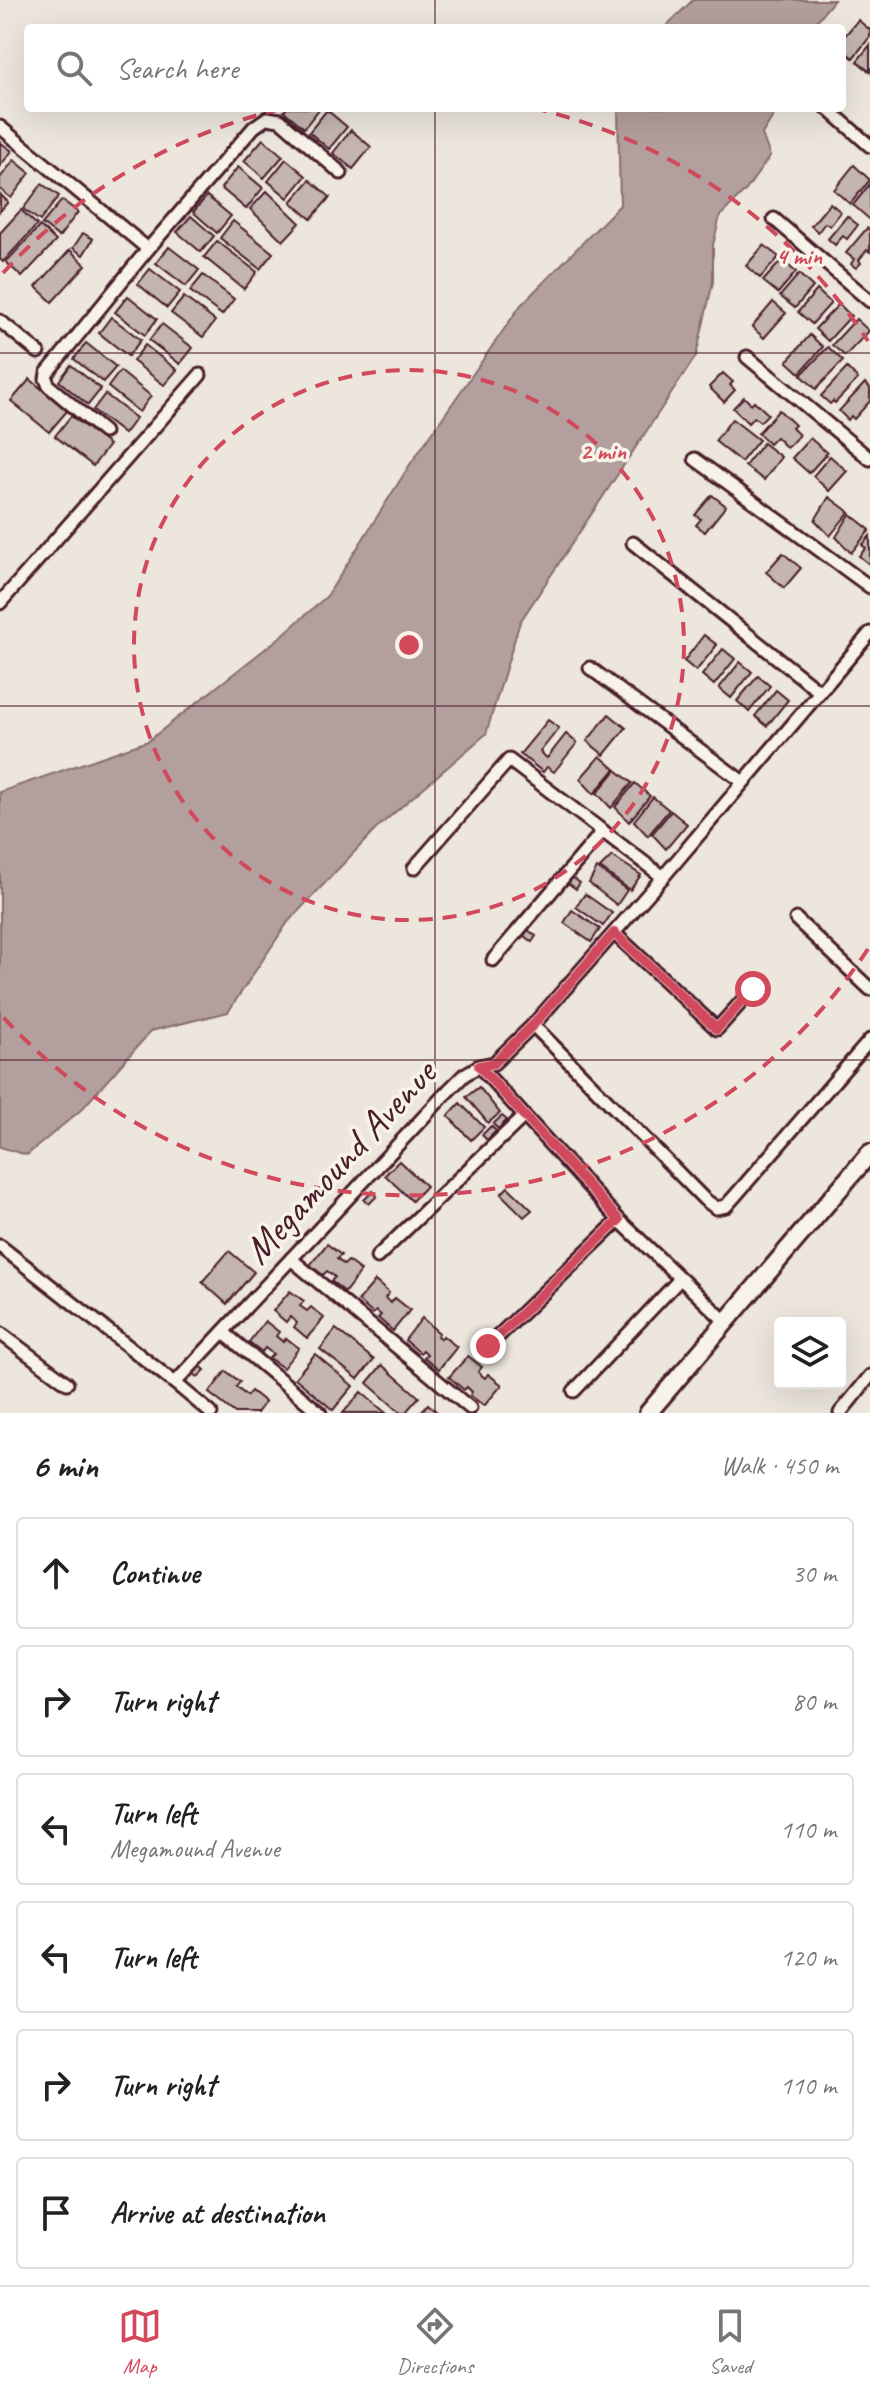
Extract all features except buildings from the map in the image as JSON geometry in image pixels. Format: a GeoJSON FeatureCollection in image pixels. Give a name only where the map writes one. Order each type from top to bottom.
{"type":"FeatureCollection","features":[{"type":"Feature","properties":{"kind":"street"},"geometry":{"type":"LineString","coordinates":[[832,112],[870,146]]}},
{"type":"Feature","properties":{"kind":"street"},"geometry":{"type":"LineString","coordinates":[[104,432],[49,386],[47,373],[148,249],[254,127],[267,118],[280,120],[341,173]]}},
{"type":"Feature","properties":{"kind":"street"},"geometry":{"type":"LineString","coordinates":[[0,127],[148,249]]}},
{"type":"Feature","properties":{"kind":"street"},"geometry":{"type":"LineString","coordinates":[[774,219],[870,301]]}},
{"type":"Feature","properties":{"kind":"street"},"geometry":{"type":"LineString","coordinates":[[0,321],[38,352]]}},
{"type":"Feature","properties":{"kind":"street"},"geometry":{"type":"LineString","coordinates":[[747,357],[870,459]]}},
{"type":"Feature","properties":{"kind":"street"},"geometry":{"type":"LineString","coordinates":[[0,603],[200,375]]}},
{"type":"Feature","properties":{"kind":"street"},"geometry":{"type":"LineString","coordinates":[[695,459],[870,587]]}},
{"type":"Feature","properties":{"kind":"street"},"geometry":{"type":"LineString","coordinates":[[633,543],[820,692]]}},
{"type":"Feature","properties":{"kind":"street","name":"Megamound Avenue"},"geometry":{"type":"LineString","coordinates":[[175,1383],[464,1075],[479,1066],[494,1063],[533,1025],[870,633]]}},
{"type":"Feature","properties":{"kind":"street"},"geometry":{"type":"LineString","coordinates":[[590,668],[743,782]]}},
{"type":"Feature","properties":{"kind":"street"},"geometry":{"type":"LineString","coordinates":[[414,868],[509,760],[663,877]]}},
{"type":"Feature","properties":{"kind":"street"},"geometry":{"type":"LineString","coordinates":[[493,960],[603,831]]}},
{"type":"Feature","properties":{"kind":"street"},"geometry":{"type":"LineString","coordinates":[[796,919],[870,989]]}},
{"type":"Feature","properties":{"kind":"street"},"geometry":{"type":"LineString","coordinates":[[614,933],[717,1029],[753,989]]}},
{"type":"Feature","properties":{"kind":"street"},"geometry":{"type":"LineString","coordinates":[[533,1025],[716,1208],[726,1206],[870,1040]]}},
{"type":"Feature","properties":{"kind":"street"},"geometry":{"type":"LineString","coordinates":[[479,1066],[619,1220],[726,1322]]}},
{"type":"Feature","properties":{"kind":"street"},"geometry":{"type":"LineString","coordinates":[[377,1257],[523,1117]]}},
{"type":"Feature","properties":{"kind":"street"},"geometry":{"type":"LineString","coordinates":[[648,1413],[870,1153]]}},
{"type":"Feature","properties":{"kind":"street"},"geometry":{"type":"LineString","coordinates":[[488,1346],[619,1220]]}},
{"type":"Feature","properties":{"kind":"street"},"geometry":{"type":"LineString","coordinates":[[0,1246],[211,1413]]}},
{"type":"Feature","properties":{"kind":"street"},"geometry":{"type":"LineString","coordinates":[[291,1259],[470,1408]]}},
{"type":"Feature","properties":{"kind":"street"},"geometry":{"type":"LineString","coordinates":[[574,1391],[680,1279]]}},
{"type":"Feature","properties":{"kind":"street"},"geometry":{"type":"LineString","coordinates":[[223,1332],[320,1413]]}},
{"type":"Feature","properties":{"kind":"street"},"geometry":{"type":"LineString","coordinates":[[0,1333],[67,1383]]}},
{"type":"Feature","properties":{"kind":"street"},"geometry":{"type":"LineString","coordinates":[[840,1413],[870,1376]]}},
{"type":"Feature","properties":{"kind":"shaded area"},"geometry":{"type":"Polygon","coordinates":[[[693,0],[834,0],[814,24],[668,24],[693,0]]]}},
{"type":"Feature","properties":{"kind":"shaded area"},"geometry":{"type":"Polygon","coordinates":[[[618,112],[776,112],[762,134],[770,156],[746,190],[720,216],[713,245],[713,282],[696,356],[520,622],[486,734],[379,826],[288,922],[228,1012],[151,1031],[82,1109],[27,1155],[0,1147],[0,792],[148,741],[279,638],[327,596],[411,463],[521,305],[620,205],[618,112]]]}},
{"type":"Feature","properties":{"kind":"route"},"geometry":{"type":"LineString","coordinates":[[488,1346],[619,1220],[479,1066],[494,1063],[533,1025],[614,933],[717,1029],[753,989]]}}]}
